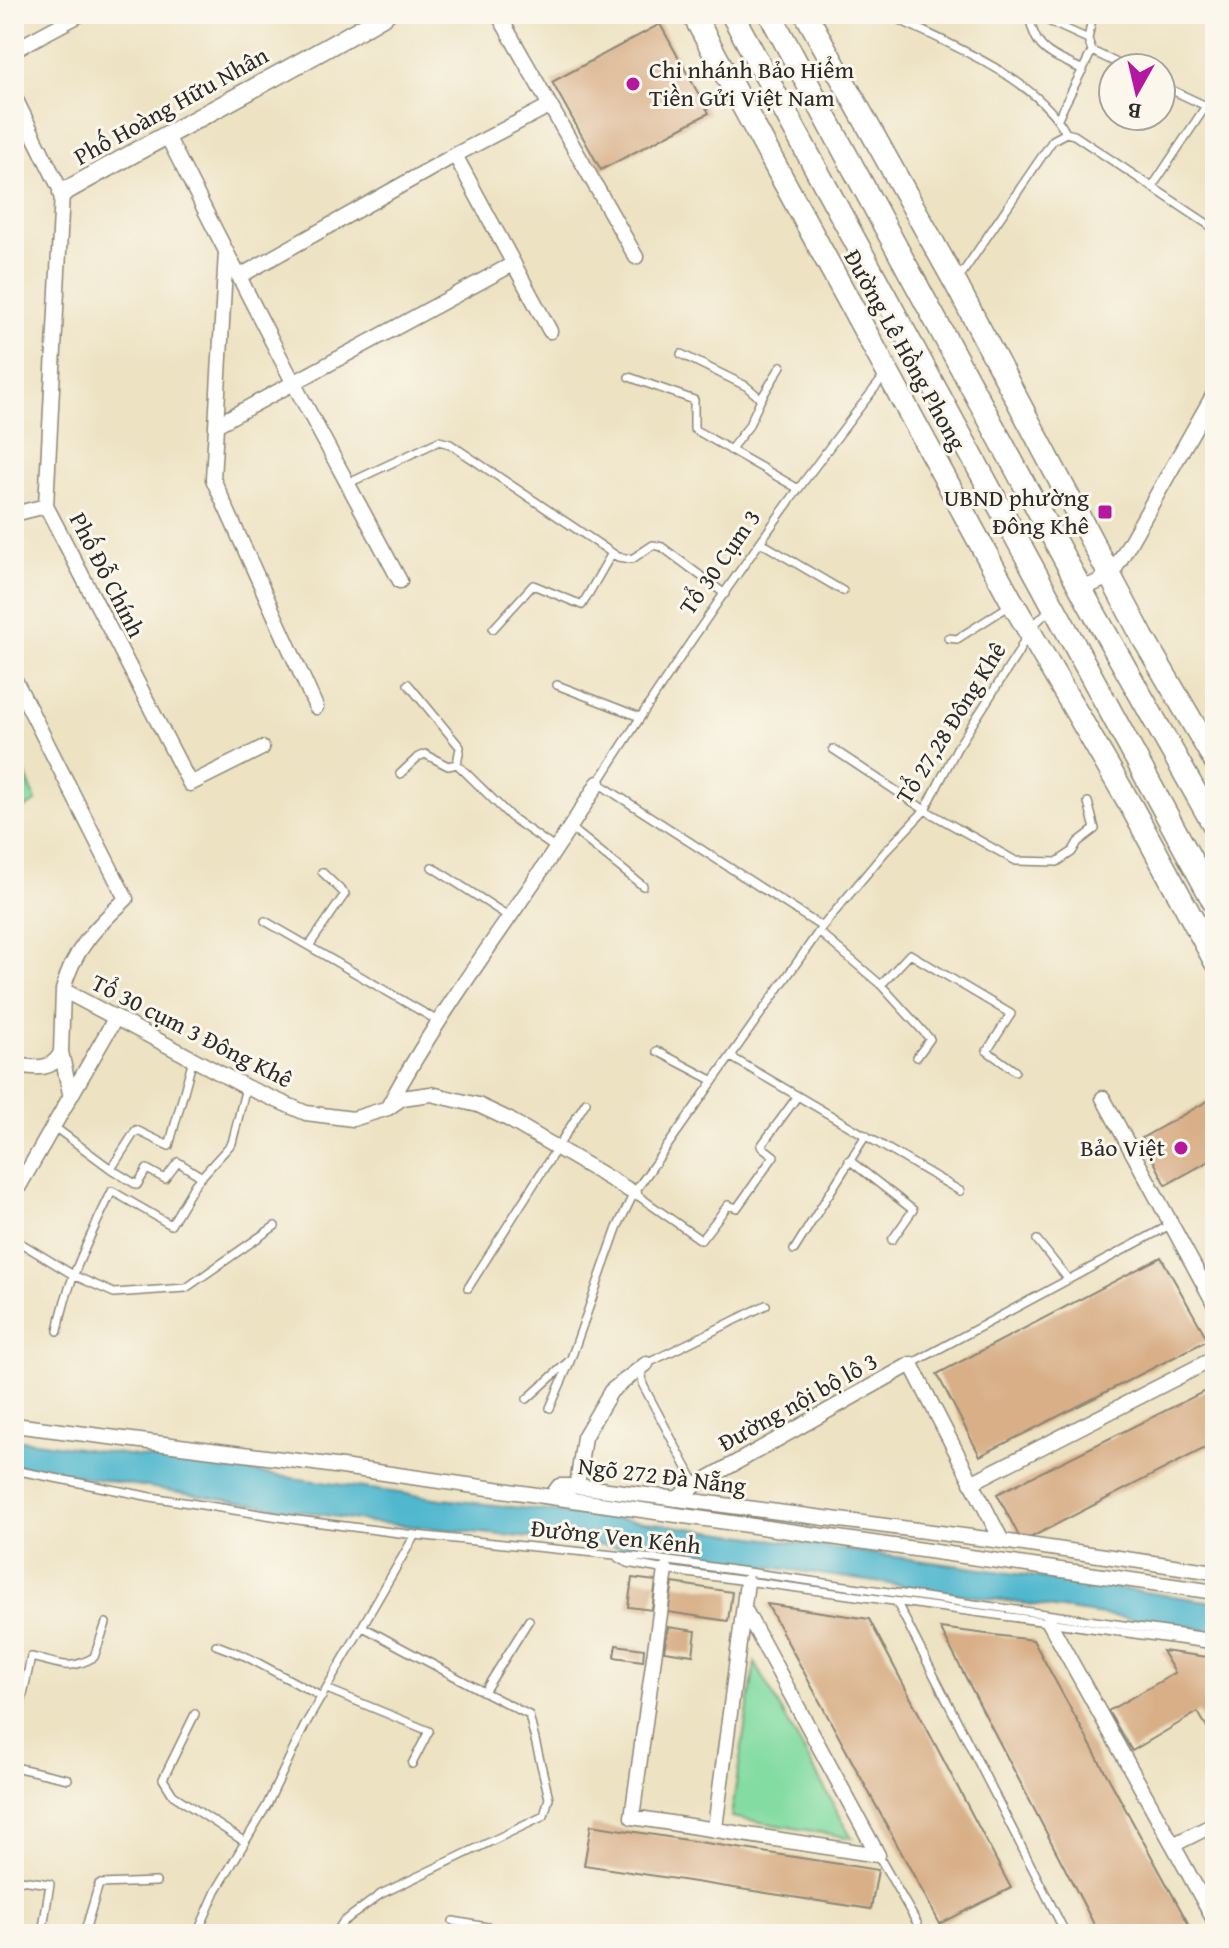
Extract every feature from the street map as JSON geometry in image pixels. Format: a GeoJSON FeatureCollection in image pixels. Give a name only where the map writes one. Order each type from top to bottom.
{"type":"FeatureCollection","features":[{"type":"Feature","properties":{"kind":"main road","name":"Đường Lê Hồng Phong"},"geometry":{"type":"LineString","coordinates":[[693,14],[1013,603],[1131,806],[1215,961]]}},
{"type":"Feature","properties":{"kind":"main road","name":"Đường Lê Hồng Phong"},"geometry":{"type":"LineString","coordinates":[[732,14],[1215,904]]}},
{"type":"Feature","properties":{"kind":"main road","name":"Đường Lê Hồng Phong"},"geometry":{"type":"LineString","coordinates":[[770,14],[1215,827]]}},
{"type":"Feature","properties":{"kind":"main road"},"geometry":{"type":"LineString","coordinates":[[806,14],[956,284],[1143,638],[1215,761]]}},
{"type":"Feature","properties":{"kind":"street"},"geometry":{"type":"LineString","coordinates":[[14,50],[81,14]]}},
{"type":"Feature","properties":{"kind":"street","name":"Phố Hoàng Hữu Nhân"},"geometry":{"type":"LineString","coordinates":[[62,193],[386,14]]}},
{"type":"Feature","properties":{"kind":"street"},"geometry":{"type":"LineString","coordinates":[[498,14],[636,257]]}},
{"type":"Feature","properties":{"kind":"street","name":"Phố Đỗ Chính"},"geometry":{"type":"LineString","coordinates":[[14,96],[18,113],[62,193],[46,506],[190,784],[262,748]]}},
{"type":"Feature","properties":{"kind":"street"},"geometry":{"type":"LineString","coordinates":[[240,276],[549,106]]}},
{"type":"Feature","properties":{"kind":"street"},"geometry":{"type":"LineString","coordinates":[[166,134],[294,384],[400,581]]}},
{"type":"Feature","properties":{"kind":"street"},"geometry":{"type":"LineString","coordinates":[[455,155],[550,331]]}},
{"type":"Feature","properties":{"kind":"street"},"geometry":{"type":"LineString","coordinates":[[226,251],[213,479],[316,707]]}},
{"type":"Feature","properties":{"kind":"street"},"geometry":{"type":"LineString","coordinates":[[216,425],[513,264]]}},
{"type":"Feature","properties":{"kind":"street"},"geometry":{"type":"LineString","coordinates":[[1082,589],[1111,576],[1215,392]]}},
{"type":"Feature","properties":{"kind":"street"},"geometry":{"type":"LineString","coordinates":[[14,514],[46,506]]}},
{"type":"Feature","properties":{"kind":"street","name":"Tổ 30 cụm 3 Đông Khê"},"geometry":{"type":"LineString","coordinates":[[14,678],[126,899],[83,943],[67,972],[63,990],[246,1087],[306,1113],[353,1119],[388,1108],[402,1098],[431,1094],[478,1105],[634,1193]]}},
{"type":"Feature","properties":{"kind":"street","name":"Tổ 30 Cụm 3"},"geometry":{"type":"LineString","coordinates":[[388,1108],[438,1021],[508,916],[557,850],[598,783]]}},
{"type":"Feature","properties":{"kind":"street"},"geometry":{"type":"LineString","coordinates":[[63,990],[61,1052],[70,1093]]}},
{"type":"Feature","properties":{"kind":"street"},"geometry":{"type":"LineString","coordinates":[[14,1195],[116,1017]]}},
{"type":"Feature","properties":{"kind":"street"},"geometry":{"type":"LineString","coordinates":[[14,1065],[50,1066],[61,1052]]}},
{"type":"Feature","properties":{"kind":"street"},"geometry":{"type":"LineString","coordinates":[[1103,1098],[1215,1305]]}},
{"type":"Feature","properties":{"kind":"street"},"geometry":{"type":"LineString","coordinates":[[971,1483],[1215,1358]]}},
{"type":"Feature","properties":{"kind":"street"},"geometry":{"type":"LineString","coordinates":[[577,1486],[584,1437],[611,1391],[646,1364]]}},
{"type":"Feature","properties":{"kind":"street","name":"Đường nội bộ lô 3"},"geometry":{"type":"LineString","coordinates":[[676,1499],[911,1364],[1002,1541]]}},
{"type":"Feature","properties":{"kind":"street","name":"Ngõ 272 Đà Nẵng"},"geometry":{"type":"LineString","coordinates":[[14,1425],[551,1497],[559,1486],[577,1486],[1215,1572]]}},
{"type":"Feature","properties":{"kind":"street"},"geometry":{"type":"LineString","coordinates":[[551,1497],[1215,1592]]}},
{"type":"Feature","properties":{"kind":"street"},"geometry":{"type":"LineString","coordinates":[[666,1570],[632,1817],[878,1855]]}},
{"type":"Feature","properties":{"kind":"street"},"geometry":{"type":"LineString","coordinates":[[715,1828],[747,1582]]}},
{"type":"Feature","properties":{"kind":"street"},"geometry":{"type":"LineString","coordinates":[[745,1610],[878,1855]]}},
{"type":"Feature","properties":{"kind":"street"},"geometry":{"type":"LineString","coordinates":[[1049,1622],[1215,1922]]}},
{"type":"Feature","properties":{"kind":"street"},"geometry":{"type":"LineString","coordinates":[[1173,1845],[1215,1824]]}},
{"type":"Feature","properties":{"kind":"lane"},"geometry":{"type":"LineString","coordinates":[[887,14],[999,68],[1058,118],[1066,133]]}},
{"type":"Feature","properties":{"kind":"lane"},"geometry":{"type":"LineString","coordinates":[[1031,14],[1036,43],[1083,70]]}},
{"type":"Feature","properties":{"kind":"lane"},"geometry":{"type":"LineString","coordinates":[[1031,14],[1088,39]]}},
{"type":"Feature","properties":{"kind":"lane"},"geometry":{"type":"LineString","coordinates":[[1058,118],[1092,51],[1088,39],[1093,14]]}},
{"type":"Feature","properties":{"kind":"lane"},"geometry":{"type":"LineString","coordinates":[[1092,51],[1097,53]]}},
{"type":"Feature","properties":{"kind":"lane"},"geometry":{"type":"LineString","coordinates":[[1152,187],[1206,106],[1177,92]]}},
{"type":"Feature","properties":{"kind":"lane"},"geometry":{"type":"LineString","coordinates":[[956,284],[1053,140],[1066,133],[1074,135],[1215,229]]}},
{"type":"Feature","properties":{"kind":"lane"},"geometry":{"type":"LineString","coordinates":[[681,354],[746,386],[761,399]]}},
{"type":"Feature","properties":{"kind":"lane"},"geometry":{"type":"LineString","coordinates":[[730,450],[748,427],[781,366]]}},
{"type":"Feature","properties":{"kind":"lane","name":"Tổ 30 Cụm 3"},"geometry":{"type":"LineString","coordinates":[[598,783],[797,488],[887,373]]}},
{"type":"Feature","properties":{"kind":"lane"},"geometry":{"type":"LineString","coordinates":[[629,377],[694,400],[694,429],[797,488]]}},
{"type":"Feature","properties":{"kind":"lane"},"geometry":{"type":"LineString","coordinates":[[349,483],[439,441],[450,444],[618,557],[632,559],[653,545],[662,547],[725,594]]}},
{"type":"Feature","properties":{"kind":"lane"},"geometry":{"type":"LineString","coordinates":[[760,542],[843,591]]}},
{"type":"Feature","properties":{"kind":"lane"},"geometry":{"type":"LineString","coordinates":[[493,629],[533,585],[582,605],[612,553]]}},
{"type":"Feature","properties":{"kind":"lane"},"geometry":{"type":"LineString","coordinates":[[948,638],[957,639],[1013,603]]}},
{"type":"Feature","properties":{"kind":"lane","name":"Tổ 27,28 Đông Khê"},"geometry":{"type":"LineString","coordinates":[[634,1193],[820,930],[885,852],[925,810],[957,748],[1018,653],[1029,630],[1053,607]]}},
{"type":"Feature","properties":{"kind":"lane"},"geometry":{"type":"LineString","coordinates":[[408,684],[460,747],[457,764]]}},
{"type":"Feature","properties":{"kind":"lane"},"geometry":{"type":"LineString","coordinates":[[557,685],[640,717]]}},
{"type":"Feature","properties":{"kind":"lane"},"geometry":{"type":"LineString","coordinates":[[833,749],[925,810],[1016,861],[1051,863],[1072,852],[1078,842],[1095,829],[1088,802]]}},
{"type":"Feature","properties":{"kind":"lane"},"geometry":{"type":"LineString","coordinates":[[400,774],[425,754],[448,766],[457,764]]}},
{"type":"Feature","properties":{"kind":"lane"},"geometry":{"type":"LineString","coordinates":[[457,764],[501,808],[557,850]]}},
{"type":"Feature","properties":{"kind":"lane"},"geometry":{"type":"LineString","coordinates":[[598,783],[820,930],[881,985],[930,1039],[917,1057]]}},
{"type":"Feature","properties":{"kind":"lane"},"geometry":{"type":"LineString","coordinates":[[571,828],[643,886]]}},
{"type":"Feature","properties":{"kind":"lane"},"geometry":{"type":"LineString","coordinates":[[432,867],[508,916]]}},
{"type":"Feature","properties":{"kind":"lane"},"geometry":{"type":"LineString","coordinates":[[309,946],[345,894],[322,872]]}},
{"type":"Feature","properties":{"kind":"lane"},"geometry":{"type":"LineString","coordinates":[[265,921],[438,1021]]}},
{"type":"Feature","properties":{"kind":"lane"},"geometry":{"type":"LineString","coordinates":[[881,985],[910,954],[1011,1014],[987,1051],[1015,1071]]}},
{"type":"Feature","properties":{"kind":"lane"},"geometry":{"type":"LineString","coordinates":[[657,1051],[712,1080]]}},
{"type":"Feature","properties":{"kind":"lane"},"geometry":{"type":"LineString","coordinates":[[731,1057],[960,1191]]}},
{"type":"Feature","properties":{"kind":"lane"},"geometry":{"type":"LineString","coordinates":[[111,1169],[136,1130],[169,1146],[193,1059]]}},
{"type":"Feature","properties":{"kind":"lane"},"geometry":{"type":"LineString","coordinates":[[58,1331],[62,1308],[81,1256],[112,1191],[171,1225],[202,1177],[232,1143],[246,1087]]}},
{"type":"Feature","properties":{"kind":"lane"},"geometry":{"type":"LineString","coordinates":[[550,1408],[572,1358],[617,1228],[634,1193],[701,1240],[728,1205],[737,1208],[774,1156],[761,1146],[797,1097]]}},
{"type":"Feature","properties":{"kind":"lane"},"geometry":{"type":"LineString","coordinates":[[468,1288],[586,1102]]}},
{"type":"Feature","properties":{"kind":"lane"},"geometry":{"type":"LineString","coordinates":[[52,1126],[137,1185],[147,1169],[165,1179],[178,1162],[202,1177]]}},
{"type":"Feature","properties":{"kind":"lane"},"geometry":{"type":"LineString","coordinates":[[794,1250],[866,1135]]}},
{"type":"Feature","properties":{"kind":"lane"},"geometry":{"type":"LineString","coordinates":[[849,1160],[913,1210],[892,1240]]}},
{"type":"Feature","properties":{"kind":"lane"},"geometry":{"type":"LineString","coordinates":[[911,1364],[1172,1224]]}},
{"type":"Feature","properties":{"kind":"lane"},"geometry":{"type":"LineString","coordinates":[[14,1239],[75,1276],[114,1293],[186,1288],[275,1226]]}},
{"type":"Feature","properties":{"kind":"lane"},"geometry":{"type":"LineString","coordinates":[[1037,1240],[1068,1279]]}},
{"type":"Feature","properties":{"kind":"lane"},"geometry":{"type":"LineString","coordinates":[[696,1485],[643,1385],[642,1374],[646,1364],[766,1305]]}},
{"type":"Feature","properties":{"kind":"lane"},"geometry":{"type":"LineString","coordinates":[[527,1399],[572,1358]]}},
{"type":"Feature","properties":{"kind":"lane","name":"Đường Ven Kênh"},"geometry":{"type":"LineString","coordinates":[[14,1470],[151,1497],[415,1535],[618,1558],[655,1559],[1215,1638]]}},
{"type":"Feature","properties":{"kind":"lane"},"geometry":{"type":"LineString","coordinates":[[197,1934],[216,1891],[415,1535]]}},
{"type":"Feature","properties":{"kind":"lane","name":"Đường Ven Kênh"},"geometry":{"type":"LineString","coordinates":[[618,1558],[627,1563],[747,1582],[1215,1645]]}},
{"type":"Feature","properties":{"kind":"lane"},"geometry":{"type":"LineString","coordinates":[[897,1603],[1066,1934]]}},
{"type":"Feature","properties":{"kind":"lane"},"geometry":{"type":"LineString","coordinates":[[484,1692],[529,1620]]}},
{"type":"Feature","properties":{"kind":"lane"},"geometry":{"type":"LineString","coordinates":[[14,1737],[31,1657],[75,1667],[94,1657],[106,1623]]}},
{"type":"Feature","properties":{"kind":"lane"},"geometry":{"type":"LineString","coordinates":[[335,1934],[343,1922],[381,1894],[544,1816],[549,1798],[529,1715],[363,1627]]}},
{"type":"Feature","properties":{"kind":"lane"},"geometry":{"type":"LineString","coordinates":[[216,1645],[325,1693],[429,1731],[412,1764]]}},
{"type":"Feature","properties":{"kind":"lane"},"geometry":{"type":"LineString","coordinates":[[195,1714],[163,1779],[173,1795],[245,1842]]}},
{"type":"Feature","properties":{"kind":"lane"},"geometry":{"type":"LineString","coordinates":[[14,1767],[68,1779]]}},
{"type":"Feature","properties":{"kind":"lane"},"geometry":{"type":"LineString","coordinates":[[878,1855],[917,1923]]}},
{"type":"Feature","properties":{"kind":"lane"},"geometry":{"type":"LineString","coordinates":[[14,1879],[50,1884],[42,1934]]}},
{"type":"Feature","properties":{"kind":"lane"},"geometry":{"type":"LineString","coordinates":[[84,1934],[99,1884],[156,1882]]}},
{"type":"Feature","properties":{"kind":"lane"},"geometry":{"type":"LineString","coordinates":[[453,1921],[527,1934]]}},
{"type":"Feature","properties":{"kind":"green space"},"geometry":{"type":"Polygon","coordinates":[[[14,743],[36,802],[14,814],[14,743]]]}},
{"type":"Feature","properties":{"kind":"green space"},"geometry":{"type":"Polygon","coordinates":[[[755,1663],[852,1838],[731,1817],[755,1663]]]}},
{"type":"Feature","properties":{"kind":"water"},"geometry":{"type":"Polygon","coordinates":[[[14,1439],[442,1499],[661,1524],[1215,1602],[1215,1631],[653,1550],[369,1522],[14,1466],[14,1439]]]}},
{"type":"Feature","properties":{"kind":"building"},"geometry":{"type":"Polygon","coordinates":[[[660,24],[709,113],[601,170],[552,82],[660,24]]]}},
{"type":"Feature","properties":{"kind":"building","name":"Bảo Việt"},"geometry":{"type":"Polygon","coordinates":[[[1215,1097],[1215,1158],[1166,1185],[1142,1138],[1215,1097]]]}},
{"type":"Feature","properties":{"kind":"building"},"geometry":{"type":"Polygon","coordinates":[[[1161,1257],[1208,1340],[980,1456],[937,1374],[1161,1257]]]}},
{"type":"Feature","properties":{"kind":"building"},"geometry":{"type":"Polygon","coordinates":[[[1215,1386],[1215,1443],[1022,1542],[997,1494],[1215,1386]]]}},
{"type":"Feature","properties":{"kind":"building"},"geometry":{"type":"Polygon","coordinates":[[[632,1578],[656,1581],[652,1610],[628,1607],[632,1578]]]}},
{"type":"Feature","properties":{"kind":"building"},"geometry":{"type":"Polygon","coordinates":[[[673,1583],[732,1592],[728,1621],[668,1612],[673,1583]]]}},
{"type":"Feature","properties":{"kind":"building"},"geometry":{"type":"Polygon","coordinates":[[[767,1604],[869,1619],[1011,1888],[940,1924],[767,1604]]]}},
{"type":"Feature","properties":{"kind":"building"},"geometry":{"type":"Polygon","coordinates":[[[668,1627],[696,1631],[693,1655],[664,1651],[668,1627]]]}},
{"type":"Feature","properties":{"kind":"building"},"geometry":{"type":"Polygon","coordinates":[[[940,1628],[1033,1640],[1194,1934],[1099,1934],[940,1628]]]}},
{"type":"Feature","properties":{"kind":"building"},"geometry":{"type":"Polygon","coordinates":[[[616,1645],[644,1649],[643,1661],[614,1657],[616,1645]]]}},
{"type":"Feature","properties":{"kind":"building"},"geometry":{"type":"Polygon","coordinates":[[[1162,1651],[1215,1658],[1215,1741],[1198,1712],[1132,1751],[1108,1711],[1175,1673],[1162,1651]]]}},
{"type":"Feature","properties":{"kind":"building"},"geometry":{"type":"Polygon","coordinates":[[[591,1825],[878,1870],[871,1909],[584,1865],[591,1825]]]}},
{"type":"Feature","properties":{"kind":"place","name":"Chi nhánh Bảo Hiểm Tiền Gửi Việt Nam"},"geometry":{"type":"Point","coordinates":[633,84]}},
{"type":"Feature","properties":{"kind":"place","name":"UBND phường Đông Khê"},"geometry":{"type":"Point","coordinates":[1105,512]}},
{"type":"Feature","properties":{"kind":"place","name":"Bảo Việt"},"geometry":{"type":"Point","coordinates":[1181,1148]}}]}
